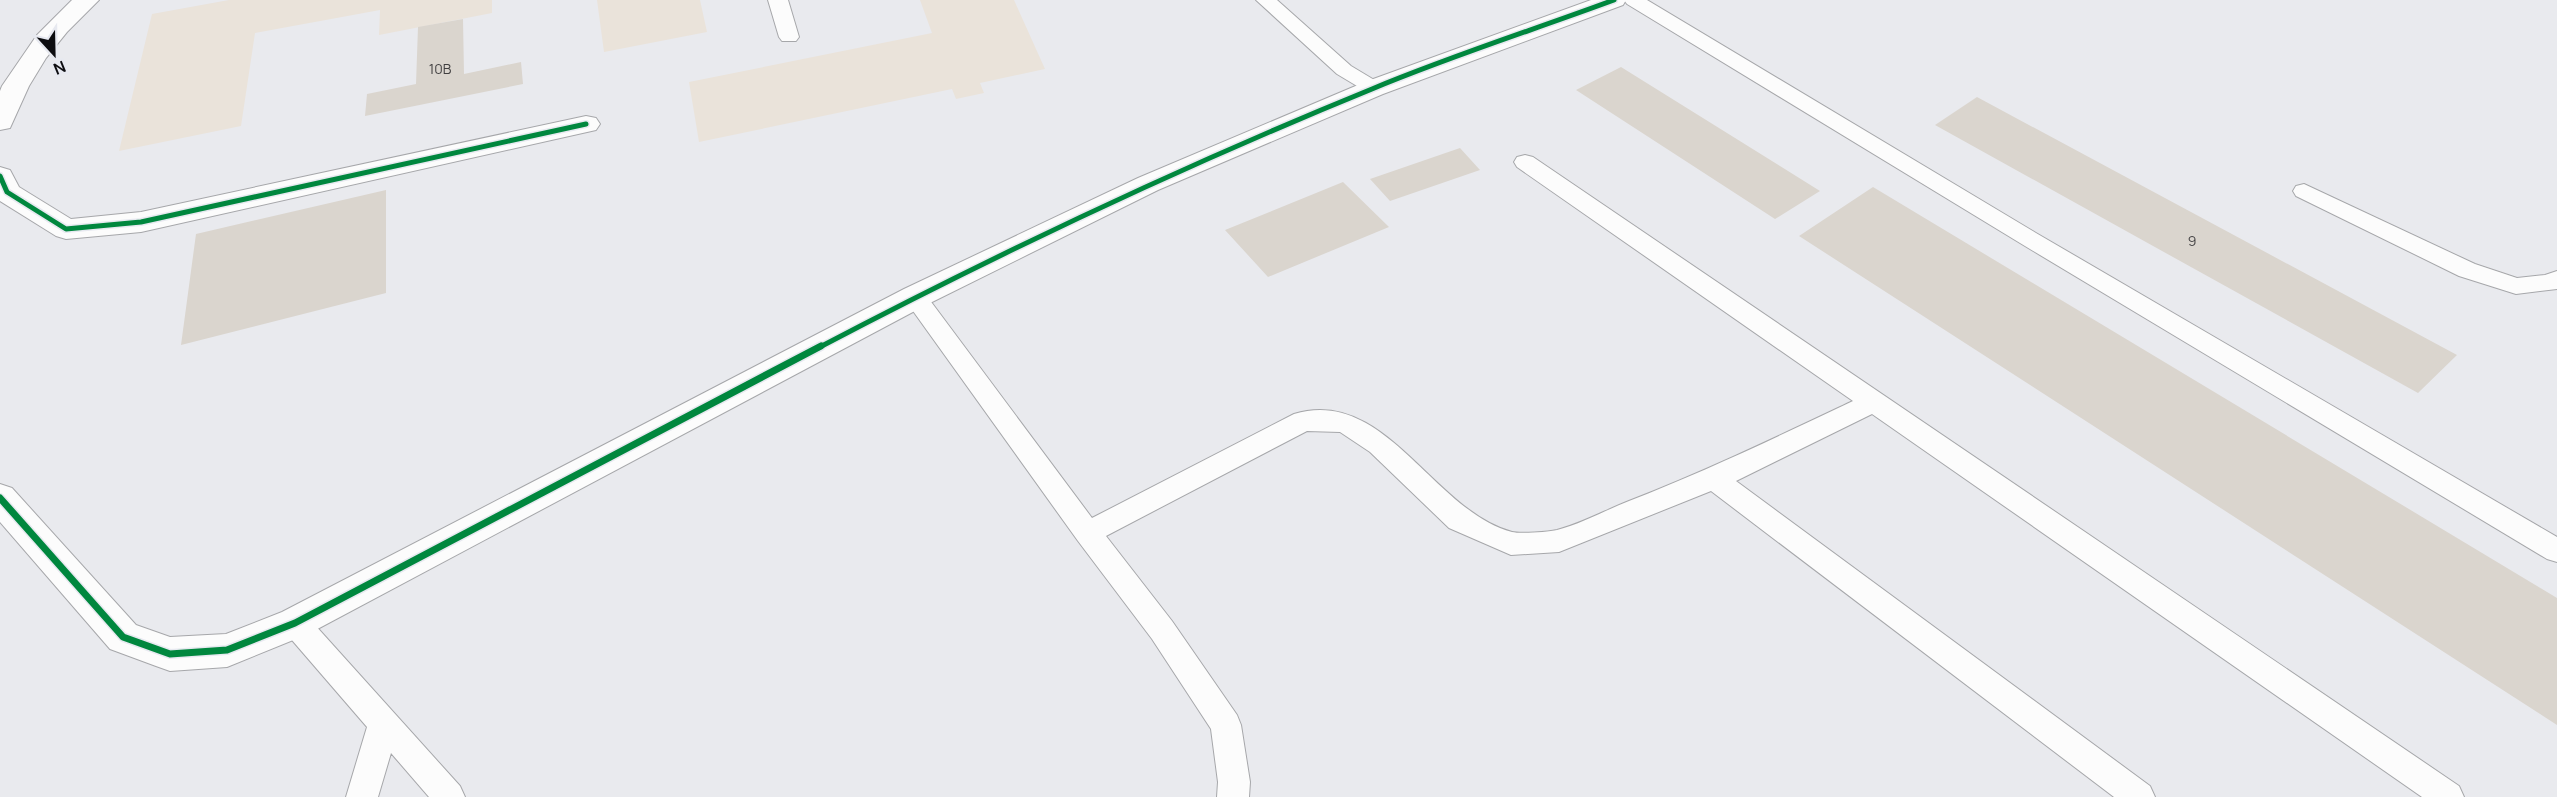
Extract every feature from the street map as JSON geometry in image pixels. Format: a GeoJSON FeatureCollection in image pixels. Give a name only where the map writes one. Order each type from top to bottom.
{"type":"FeatureCollection","features":[{"type":"Feature","properties":{"kind":"street"},"geometry":{"type":"LineString","coordinates":[[0,122],[21,72],[70,14],[87,0]]}},
{"type":"Feature","properties":{"kind":"street"},"geometry":{"type":"LineString","coordinates":[[0,498],[123,637],[170,654],[227,650],[296,623],[915,297],[1148,184],[1374,88],[1614,0]]}},
{"type":"Feature","properties":{"kind":"street"},"geometry":{"type":"LineString","coordinates":[[0,176],[7,192],[66,229],[130,224],[586,124]]}},
{"type":"Feature","properties":{"kind":"lane"},"geometry":{"type":"LineString","coordinates":[[778,0],[789,38]]}},
{"type":"Feature","properties":{"kind":"lane"},"geometry":{"type":"LineString","coordinates":[[1266,0],[1344,69],[1374,88]]}},
{"type":"Feature","properties":{"kind":"lane"},"geometry":{"type":"LineString","coordinates":[[1634,0],[2028,238],[2557,551]]}},
{"type":"Feature","properties":{"kind":"lane"},"geometry":{"type":"LineString","coordinates":[[1525,162],[2448,797]]}},
{"type":"Feature","properties":{"kind":"lane"},"geometry":{"type":"LineString","coordinates":[[2304,191],[2467,270],[2516,286],[2550,283],[2557,279]]}},
{"type":"Feature","properties":{"kind":"lane"},"geometry":{"type":"LineString","coordinates":[[915,297],[1162,630],[1226,725],[1234,782],[1233,797]]}},
{"type":"Feature","properties":{"kind":"lane"},"geometry":{"type":"LineString","coordinates":[[1088,533],[1303,421],[1345,423],[1379,445],[1459,520],[1512,544],[1559,541],[1714,479],[1874,402]]}},
{"type":"Feature","properties":{"kind":"lane"},"geometry":{"type":"LineString","coordinates":[[1714,479],[2139,797]]}},
{"type":"Feature","properties":{"kind":"lane"},"geometry":{"type":"LineString","coordinates":[[296,623],[449,797]]}},
{"type":"Feature","properties":{"kind":"lane"},"geometry":{"type":"LineString","coordinates":[[362,797],[384,723]]}},
{"type":"Feature","properties":{"kind":"shaded area"},"geometry":{"type":"Polygon","coordinates":[[[229,0],[492,0],[492,13],[379,35],[380,10],[255,33],[241,126],[119,151],[152,14],[229,0]]]}},
{"type":"Feature","properties":{"kind":"shaded area"},"geometry":{"type":"Polygon","coordinates":[[[597,0],[700,0],[707,32],[604,52],[597,0]]]}},
{"type":"Feature","properties":{"kind":"shaded area"},"geometry":{"type":"Polygon","coordinates":[[[920,0],[1014,0],[1045,69],[980,83],[984,93],[956,99],[952,89],[699,142],[689,82],[932,33],[920,0]]]}},
{"type":"Feature","properties":{"kind":"building"},"geometry":{"type":"Polygon","coordinates":[[[463,19],[464,74],[521,62],[523,84],[365,116],[367,94],[416,84],[418,27],[463,19]]]}},
{"type":"Feature","properties":{"kind":"building"},"geometry":{"type":"Polygon","coordinates":[[[1621,67],[1820,191],[1775,219],[1576,90],[1621,67]]]}},
{"type":"Feature","properties":{"kind":"building"},"geometry":{"type":"Polygon","coordinates":[[[1977,97],[2457,355],[2418,393],[1935,125],[1977,97]]]}},
{"type":"Feature","properties":{"kind":"building"},"geometry":{"type":"Polygon","coordinates":[[[1460,148],[1480,170],[1390,201],[1370,179],[1460,148]]]}},
{"type":"Feature","properties":{"kind":"building"},"geometry":{"type":"Polygon","coordinates":[[[1343,182],[1389,227],[1268,277],[1225,230],[1343,182]]]}},
{"type":"Feature","properties":{"kind":"building"},"geometry":{"type":"Polygon","coordinates":[[[1873,187],[2557,598],[2557,725],[1799,236],[1873,187]]]}},
{"type":"Feature","properties":{"kind":"building"},"geometry":{"type":"Polygon","coordinates":[[[386,190],[386,293],[181,345],[196,234],[386,190]]]}},
{"type":"Feature","properties":{"kind":"cycle path"},"geometry":{"type":"LineString","coordinates":[[0,498],[123,637],[170,654],[227,650],[295,623],[915,297],[1148,184],[1374,88],[1614,0]]}},
{"type":"Feature","properties":{"kind":"cycle path"},"geometry":{"type":"LineString","coordinates":[[0,176],[7,192],[66,229],[141,222],[586,124]]}}]}
